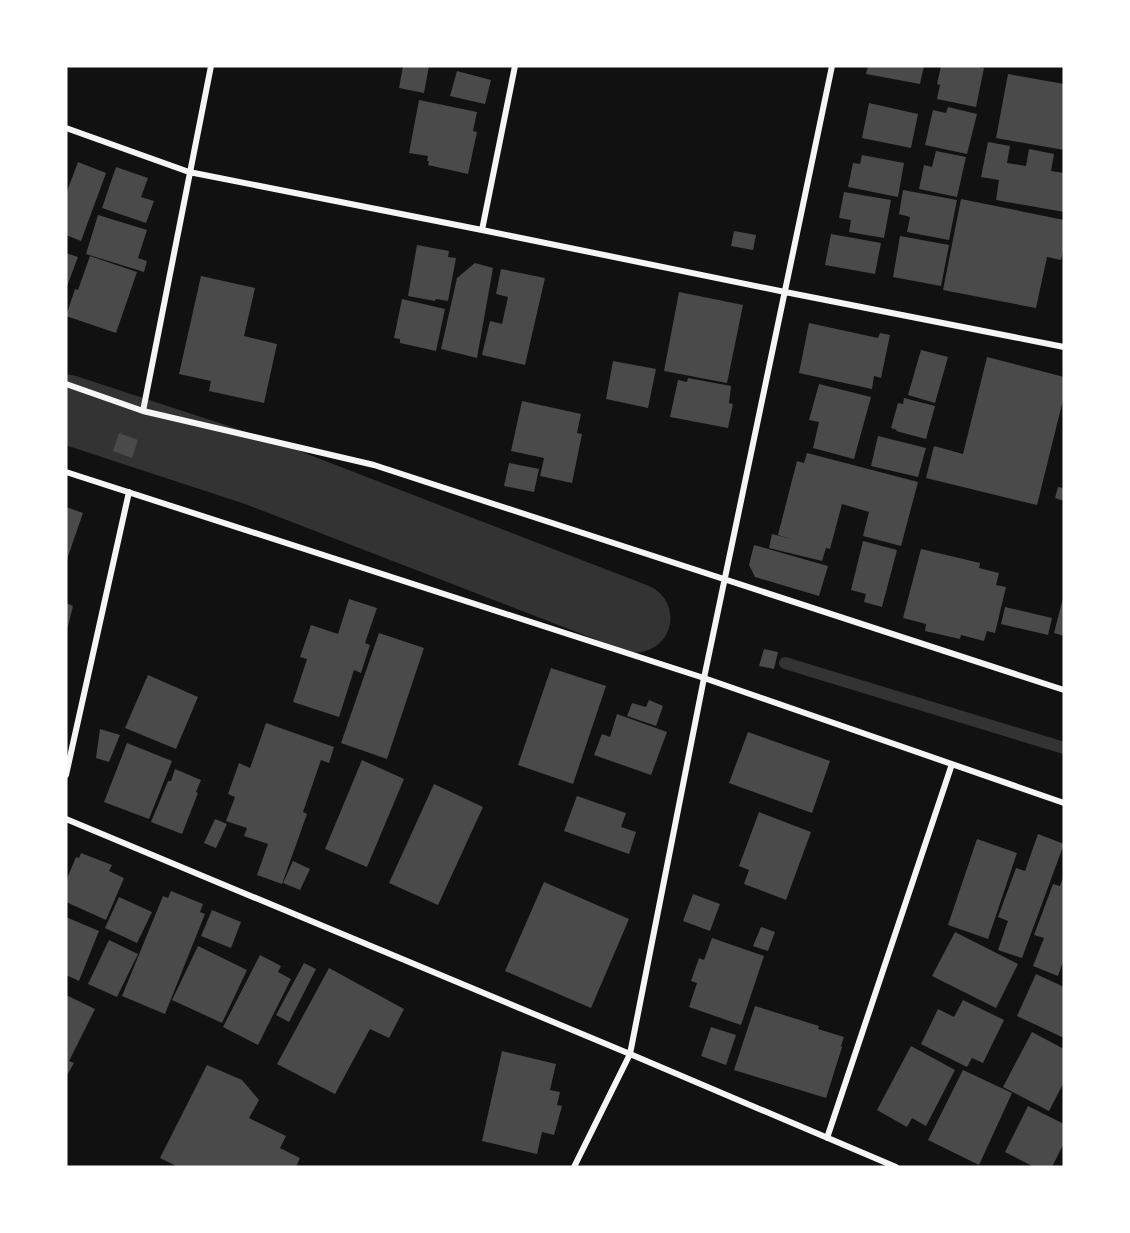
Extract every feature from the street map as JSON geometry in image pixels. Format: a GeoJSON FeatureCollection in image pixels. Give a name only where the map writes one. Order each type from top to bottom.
{"type":"FeatureCollection","features":[{"type":"Feature","properties":{"kind":"street"},"geometry":{"type":"LineString","coordinates":[[143,411],[211,66]]}},
{"type":"Feature","properties":{"kind":"street"},"geometry":{"type":"LineString","coordinates":[[482,230],[515,66]]}},
{"type":"Feature","properties":{"kind":"street"},"geometry":{"type":"LineString","coordinates":[[574,1167],[630,1054],[704,678],[832,66]]}},
{"type":"Feature","properties":{"kind":"street"},"geometry":{"type":"LineString","coordinates":[[66,128],[189,172],[1064,347]]}},
{"type":"Feature","properties":{"kind":"street"},"geometry":{"type":"LineString","coordinates":[[66,384],[143,411],[374,465],[1064,690]]}},
{"type":"Feature","properties":{"kind":"street"},"geometry":{"type":"LineString","coordinates":[[66,472],[704,678],[1064,803]]}},
{"type":"Feature","properties":{"kind":"street"},"geometry":{"type":"LineString","coordinates":[[66,776],[129,492]]}},
{"type":"Feature","properties":{"kind":"street"},"geometry":{"type":"LineString","coordinates":[[827,1138],[952,764]]}},
{"type":"Feature","properties":{"kind":"street"},"geometry":{"type":"LineString","coordinates":[[66,819],[896,1167]]}},
{"type":"Feature","properties":{"kind":"building"},"geometry":{"type":"Polygon","coordinates":[[[403,66],[429,66],[424,93],[399,88],[403,66]]]}},
{"type":"Feature","properties":{"kind":"building"},"geometry":{"type":"Polygon","coordinates":[[[868,66],[924,66],[920,84],[866,74],[868,66]]]}},
{"type":"Feature","properties":{"kind":"building"},"geometry":{"type":"Polygon","coordinates":[[[941,66],[984,68],[976,107],[937,99],[940,85],[937,84],[941,66]]]}},
{"type":"Feature","properties":{"kind":"building"},"geometry":{"type":"Polygon","coordinates":[[[457,71],[491,80],[485,104],[450,96],[457,71]]]}},
{"type":"Feature","properties":{"kind":"building"},"geometry":{"type":"Polygon","coordinates":[[[1008,74],[1064,84],[1064,150],[996,138],[1008,74]]]}},
{"type":"Feature","properties":{"kind":"building"},"geometry":{"type":"Polygon","coordinates":[[[419,100],[477,112],[473,131],[477,132],[468,174],[428,165],[428,156],[409,153],[419,100]]]}},
{"type":"Feature","properties":{"kind":"building"},"geometry":{"type":"Polygon","coordinates":[[[869,103],[918,114],[911,148],[862,138],[869,103]]]}},
{"type":"Feature","properties":{"kind":"building"},"geometry":{"type":"Polygon","coordinates":[[[948,107],[977,114],[967,154],[925,145],[933,110],[946,113],[948,107]]]}},
{"type":"Feature","properties":{"kind":"building"},"geometry":{"type":"Polygon","coordinates":[[[988,142],[1010,146],[1007,163],[1026,166],[1029,149],[1054,154],[1051,171],[1064,173],[1064,212],[996,200],[999,180],[981,177],[988,142]]]}},
{"type":"Feature","properties":{"kind":"building"},"geometry":{"type":"Polygon","coordinates":[[[936,151],[966,157],[957,197],[919,189],[924,165],[932,167],[936,151]]]}},
{"type":"Feature","properties":{"kind":"building"},"geometry":{"type":"Polygon","coordinates":[[[862,155],[904,163],[898,197],[848,187],[853,163],[860,164],[862,155]]]}},
{"type":"Feature","properties":{"kind":"building"},"geometry":{"type":"Polygon","coordinates":[[[78,162],[106,173],[81,241],[66,235],[66,194],[78,162]]]}},
{"type":"Feature","properties":{"kind":"building"},"geometry":{"type":"Polygon","coordinates":[[[116,167],[148,178],[141,197],[154,201],[146,223],[102,208],[116,167]]]}},
{"type":"Feature","properties":{"kind":"building"},"geometry":{"type":"Polygon","coordinates":[[[903,190],[957,200],[949,240],[907,232],[910,217],[899,214],[903,190]]]}},
{"type":"Feature","properties":{"kind":"building"},"geometry":{"type":"Polygon","coordinates":[[[844,192],[891,200],[884,238],[849,232],[851,220],[839,218],[844,192]]]}},
{"type":"Feature","properties":{"kind":"building"},"geometry":{"type":"Polygon","coordinates":[[[961,199],[1064,220],[1064,247],[1061,260],[1047,257],[1036,308],[943,290],[961,199]]]}},
{"type":"Feature","properties":{"kind":"building"},"geometry":{"type":"Polygon","coordinates":[[[98,215],[147,230],[138,258],[147,261],[144,272],[86,254],[98,215]]]}},
{"type":"Feature","properties":{"kind":"building"},"geometry":{"type":"Polygon","coordinates":[[[734,231],[756,235],[753,250],[731,246],[734,231]]]}},
{"type":"Feature","properties":{"kind":"building"},"geometry":{"type":"Polygon","coordinates":[[[831,234],[881,243],[875,274],[825,265],[831,234]]]}},
{"type":"Feature","properties":{"kind":"building"},"geometry":{"type":"Polygon","coordinates":[[[900,236],[949,245],[941,286],[893,277],[900,236]]]}},
{"type":"Feature","properties":{"kind":"building"},"geometry":{"type":"Polygon","coordinates":[[[417,245],[449,251],[448,257],[456,258],[448,301],[408,296],[417,245]]]}},
{"type":"Feature","properties":{"kind":"building"},"geometry":{"type":"Polygon","coordinates":[[[66,253],[78,257],[66,289],[66,253]]]}},
{"type":"Feature","properties":{"kind":"building"},"geometry":{"type":"Polygon","coordinates":[[[90,256],[137,272],[116,333],[66,316],[90,256]]]}},
{"type":"Feature","properties":{"kind":"building"},"geometry":{"type":"Polygon","coordinates":[[[475,263],[493,268],[477,358],[441,349],[457,278],[475,263]]]}},
{"type":"Feature","properties":{"kind":"building"},"geometry":{"type":"Polygon","coordinates":[[[501,269],[545,278],[525,365],[482,355],[490,321],[502,324],[508,297],[496,294],[501,269]]]}},
{"type":"Feature","properties":{"kind":"building"},"geometry":{"type":"Polygon","coordinates":[[[201,276],[255,288],[244,336],[277,344],[264,403],[209,391],[211,381],[179,374],[201,276]]]}},
{"type":"Feature","properties":{"kind":"building"},"geometry":{"type":"Polygon","coordinates":[[[679,292],[743,305],[727,383],[664,371],[679,292]]]}},
{"type":"Feature","properties":{"kind":"building"},"geometry":{"type":"Polygon","coordinates":[[[402,299],[445,309],[436,351],[400,343],[400,339],[394,338],[402,299]]]}},
{"type":"Feature","properties":{"kind":"building"},"geometry":{"type":"Polygon","coordinates":[[[809,323],[878,338],[880,333],[890,335],[881,378],[874,376],[872,389],[799,373],[809,323]]]}},
{"type":"Feature","properties":{"kind":"building"},"geometry":{"type":"Polygon","coordinates":[[[921,350],[948,357],[935,403],[908,395],[921,350]]]}},
{"type":"Feature","properties":{"kind":"building"},"geometry":{"type":"Polygon","coordinates":[[[987,357],[1064,377],[1064,396],[1037,505],[926,478],[934,446],[963,454],[987,357]]]}},
{"type":"Feature","properties":{"kind":"building"},"geometry":{"type":"Polygon","coordinates":[[[613,361],[656,369],[648,408],[606,399],[613,361]]]}},
{"type":"Feature","properties":{"kind":"building"},"geometry":{"type":"Polygon","coordinates":[[[688,378],[731,386],[729,403],[733,404],[728,428],[670,417],[678,380],[687,382],[688,378]]]}},
{"type":"Feature","properties":{"kind":"building"},"geometry":{"type":"Polygon","coordinates":[[[819,384],[871,397],[854,459],[813,448],[819,422],[809,420],[819,384]]]}},
{"type":"Feature","properties":{"kind":"building"},"geometry":{"type":"Polygon","coordinates":[[[904,398],[935,406],[926,439],[891,428],[898,403],[903,404],[904,398]]]}},
{"type":"Feature","properties":{"kind":"building"},"geometry":{"type":"Polygon","coordinates":[[[522,401],[581,414],[577,433],[582,434],[572,483],[540,476],[544,458],[511,451],[522,401]]]}},
{"type":"Feature","properties":{"kind":"building"},"geometry":{"type":"Polygon","coordinates":[[[119,433],[138,440],[132,458],[113,451],[119,433]]]}},
{"type":"Feature","properties":{"kind":"building"},"geometry":{"type":"Polygon","coordinates":[[[878,436],[926,448],[918,477],[871,466],[878,436]]]}},
{"type":"Feature","properties":{"kind":"building"},"geometry":{"type":"Polygon","coordinates":[[[807,453],[918,482],[901,546],[863,536],[869,512],[842,504],[830,549],[826,548],[822,561],[769,548],[772,534],[791,539],[778,535],[797,461],[804,463],[807,453]]]}},
{"type":"Feature","properties":{"kind":"building"},"geometry":{"type":"Polygon","coordinates":[[[509,463],[539,469],[534,492],[504,486],[509,463]]]}},
{"type":"Feature","properties":{"kind":"building"},"geometry":{"type":"Polygon","coordinates":[[[1058,487],[1064,488],[1064,501],[1055,498],[1058,487]]]}},
{"type":"Feature","properties":{"kind":"building"},"geometry":{"type":"Polygon","coordinates":[[[66,507],[83,513],[66,562],[66,507]]]}},
{"type":"Feature","properties":{"kind":"building"},"geometry":{"type":"Polygon","coordinates":[[[863,541],[897,550],[882,607],[864,602],[866,594],[851,590],[863,541]]]}},
{"type":"Feature","properties":{"kind":"building"},"geometry":{"type":"Polygon","coordinates":[[[754,545],[828,566],[819,596],[755,577],[749,565],[754,545]]]}},
{"type":"Feature","properties":{"kind":"building"},"geometry":{"type":"Polygon","coordinates":[[[921,549],[980,563],[979,568],[999,573],[996,585],[1006,587],[995,633],[987,631],[984,641],[961,635],[960,639],[925,631],[926,624],[903,618],[921,549]]]}},
{"type":"Feature","properties":{"kind":"building"},"geometry":{"type":"Polygon","coordinates":[[[1064,598],[1064,636],[1054,633],[1064,598]]]}},
{"type":"Feature","properties":{"kind":"building"},"geometry":{"type":"Polygon","coordinates":[[[349,599],[377,608],[365,643],[370,645],[361,673],[354,670],[339,717],[293,702],[307,659],[300,657],[311,625],[338,634],[349,599]]]}},
{"type":"Feature","properties":{"kind":"building"},"geometry":{"type":"Polygon","coordinates":[[[66,603],[73,606],[67,630],[66,630],[66,603]]]}},
{"type":"Feature","properties":{"kind":"building"},"geometry":{"type":"Polygon","coordinates":[[[1005,607],[1052,618],[1048,635],[1001,624],[1005,607]]]}},
{"type":"Feature","properties":{"kind":"building"},"geometry":{"type":"Polygon","coordinates":[[[379,633],[424,648],[387,759],[341,743],[379,633]]]}},
{"type":"Feature","properties":{"kind":"building"},"geometry":{"type":"Polygon","coordinates":[[[764,649],[778,652],[774,669],[759,666],[764,649]]]}},
{"type":"Feature","properties":{"kind":"building"},"geometry":{"type":"Polygon","coordinates":[[[551,668],[606,686],[573,784],[518,765],[551,668]]]}},
{"type":"Feature","properties":{"kind":"building"},"geometry":{"type":"Polygon","coordinates":[[[148,675],[198,697],[176,749],[125,728],[148,675]]]}},
{"type":"Feature","properties":{"kind":"building"},"geometry":{"type":"Polygon","coordinates":[[[649,700],[663,706],[656,726],[627,716],[632,703],[646,707],[649,700]]]}},
{"type":"Feature","properties":{"kind":"building"},"geometry":{"type":"Polygon","coordinates":[[[617,714],[667,732],[651,775],[594,755],[602,734],[610,737],[617,714]]]}},
{"type":"Feature","properties":{"kind":"building"},"geometry":{"type":"Polygon","coordinates":[[[266,723],[334,747],[329,763],[321,760],[303,812],[307,814],[282,884],[257,875],[268,844],[244,836],[247,828],[226,821],[235,797],[228,794],[239,763],[250,768],[266,723]]]}},
{"type":"Feature","properties":{"kind":"building"},"geometry":{"type":"Polygon","coordinates":[[[100,729],[120,735],[109,762],[96,758],[100,729]]]}},
{"type":"Feature","properties":{"kind":"building"},"geometry":{"type":"Polygon","coordinates":[[[748,732],[830,761],[812,813],[729,783],[748,732]]]}},
{"type":"Feature","properties":{"kind":"building"},"geometry":{"type":"Polygon","coordinates":[[[127,743],[172,761],[149,819],[104,802],[127,743]]]}},
{"type":"Feature","properties":{"kind":"building"},"geometry":{"type":"Polygon","coordinates":[[[362,760],[404,779],[367,867],[325,849],[362,760]]]}},
{"type":"Feature","properties":{"kind":"building"},"geometry":{"type":"Polygon","coordinates":[[[175,769],[201,780],[182,834],[151,822],[175,769]]]}},
{"type":"Feature","properties":{"kind":"building"},"geometry":{"type":"Polygon","coordinates":[[[434,784],[483,807],[438,905],[389,883],[434,784]]]}},
{"type":"Feature","properties":{"kind":"building"},"geometry":{"type":"Polygon","coordinates":[[[577,796],[626,813],[621,827],[636,832],[629,854],[564,831],[577,796]]]}},
{"type":"Feature","properties":{"kind":"building"},"geometry":{"type":"Polygon","coordinates":[[[759,812],[811,832],[786,900],[744,884],[749,870],[739,866],[759,812]]]}},
{"type":"Feature","properties":{"kind":"building"},"geometry":{"type":"Polygon","coordinates":[[[215,819],[227,824],[216,848],[204,843],[215,819]]]}},
{"type":"Feature","properties":{"kind":"building"},"geometry":{"type":"Polygon","coordinates":[[[1038,834],[1064,844],[1022,958],[998,950],[1008,921],[998,917],[1016,868],[1025,871],[1038,834]]]}},
{"type":"Feature","properties":{"kind":"building"},"geometry":{"type":"Polygon","coordinates":[[[977,839],[1017,853],[988,939],[948,925],[977,839]]]}},
{"type":"Feature","properties":{"kind":"building"},"geometry":{"type":"Polygon","coordinates":[[[81,853],[112,865],[109,871],[124,878],[106,920],[66,902],[66,881],[76,857],[79,858],[81,853]]]}},
{"type":"Feature","properties":{"kind":"building"},"geometry":{"type":"Polygon","coordinates":[[[293,861],[310,869],[300,890],[283,883],[293,861]]]}},
{"type":"Feature","properties":{"kind":"building"},"geometry":{"type":"Polygon","coordinates":[[[1064,875],[1064,959],[1058,976],[1033,966],[1044,938],[1034,935],[1053,884],[1060,886],[1064,875]]]}},
{"type":"Feature","properties":{"kind":"building"},"geometry":{"type":"Polygon","coordinates":[[[544,882],[629,919],[591,1008],[505,971],[544,882]]]}},
{"type":"Feature","properties":{"kind":"building"},"geometry":{"type":"Polygon","coordinates":[[[171,891],[203,904],[200,912],[205,914],[165,1014],[122,996],[163,896],[168,898],[171,891]]]}},
{"type":"Feature","properties":{"kind":"building"},"geometry":{"type":"Polygon","coordinates":[[[693,894],[720,904],[710,931],[683,921],[693,894]]]}},
{"type":"Feature","properties":{"kind":"building"},"geometry":{"type":"Polygon","coordinates":[[[119,897],[152,912],[137,943],[105,928],[119,897]]]}},
{"type":"Feature","properties":{"kind":"building"},"geometry":{"type":"Polygon","coordinates":[[[212,910],[241,922],[231,948],[201,936],[212,910]]]}},
{"type":"Feature","properties":{"kind":"building"},"geometry":{"type":"Polygon","coordinates":[[[66,917],[99,931],[79,981],[66,975],[66,917]]]}},
{"type":"Feature","properties":{"kind":"building"},"geometry":{"type":"Polygon","coordinates":[[[761,927],[775,932],[768,951],[753,946],[761,927]]]}},
{"type":"Feature","properties":{"kind":"building"},"geometry":{"type":"Polygon","coordinates":[[[955,932],[1018,964],[996,1008],[932,976],[955,932]]]}},
{"type":"Feature","properties":{"kind":"building"},"geometry":{"type":"Polygon","coordinates":[[[712,938],[764,956],[741,1025],[689,1007],[697,983],[691,981],[699,958],[704,960],[712,938]]]}},
{"type":"Feature","properties":{"kind":"building"},"geometry":{"type":"Polygon","coordinates":[[[109,940],[138,954],[117,997],[88,984],[109,940]]]}},
{"type":"Feature","properties":{"kind":"building"},"geometry":{"type":"Polygon","coordinates":[[[198,946],[247,970],[222,1023],[172,1000],[198,946]]]}},
{"type":"Feature","properties":{"kind":"building"},"geometry":{"type":"Polygon","coordinates":[[[260,955],[281,966],[278,972],[291,979],[258,1045],[223,1027],[260,955]]]}},
{"type":"Feature","properties":{"kind":"building"},"geometry":{"type":"Polygon","coordinates":[[[304,963],[316,969],[289,1022],[276,1015],[304,963]]]}},
{"type":"Feature","properties":{"kind":"building"},"geometry":{"type":"Polygon","coordinates":[[[329,968],[404,1009],[389,1038],[370,1029],[335,1094],[277,1064],[329,968]]]}},
{"type":"Feature","properties":{"kind":"building"},"geometry":{"type":"Polygon","coordinates":[[[1036,974],[1064,987],[1064,1038],[1017,1016],[1036,974]]]}},
{"type":"Feature","properties":{"kind":"building"},"geometry":{"type":"Polygon","coordinates":[[[66,995],[95,1009],[69,1061],[74,1063],[66,1077],[66,995]]]}},
{"type":"Feature","properties":{"kind":"building"},"geometry":{"type":"Polygon","coordinates":[[[963,1000],[1004,1020],[983,1063],[972,1058],[967,1067],[921,1044],[938,1009],[954,1017],[963,1000]]]}},
{"type":"Feature","properties":{"kind":"building"},"geometry":{"type":"Polygon","coordinates":[[[755,1006],[819,1026],[818,1029],[844,1037],[826,1098],[734,1070],[755,1006]]]}},
{"type":"Feature","properties":{"kind":"building"},"geometry":{"type":"Polygon","coordinates":[[[711,1027],[736,1035],[726,1065],[701,1056],[711,1027]]]}},
{"type":"Feature","properties":{"kind":"building"},"geometry":{"type":"Polygon","coordinates":[[[1032,1032],[1064,1049],[1064,1082],[1049,1111],[1003,1087],[1032,1032]]]}},
{"type":"Feature","properties":{"kind":"building"},"geometry":{"type":"Polygon","coordinates":[[[911,1046],[955,1070],[926,1126],[912,1118],[907,1127],[877,1110],[911,1046]]]}},
{"type":"Feature","properties":{"kind":"building"},"geometry":{"type":"Polygon","coordinates":[[[502,1051],[556,1064],[550,1090],[560,1092],[557,1105],[562,1106],[554,1135],[542,1132],[537,1154],[482,1141],[502,1051]]]}},
{"type":"Feature","properties":{"kind":"building"},"geometry":{"type":"Polygon","coordinates":[[[207,1065],[242,1080],[259,1100],[249,1118],[286,1136],[280,1148],[300,1158],[296,1167],[178,1167],[160,1158],[207,1065]]]}},
{"type":"Feature","properties":{"kind":"building"},"geometry":{"type":"Polygon","coordinates":[[[963,1070],[1012,1093],[979,1165],[928,1140],[963,1070]]]}},
{"type":"Feature","properties":{"kind":"building"},"geometry":{"type":"Polygon","coordinates":[[[1028,1106],[1064,1124],[1064,1143],[1052,1167],[1034,1167],[1005,1152],[1028,1106]]]}},
{"type":"Feature","properties":{"kind":"waterway"},"geometry":{"type":"LineString","coordinates":[[66,409],[258,472],[636,618]]}},
{"type":"Feature","properties":{"kind":"waterway"},"geometry":{"type":"LineString","coordinates":[[785,663],[1064,748]]}}]}
